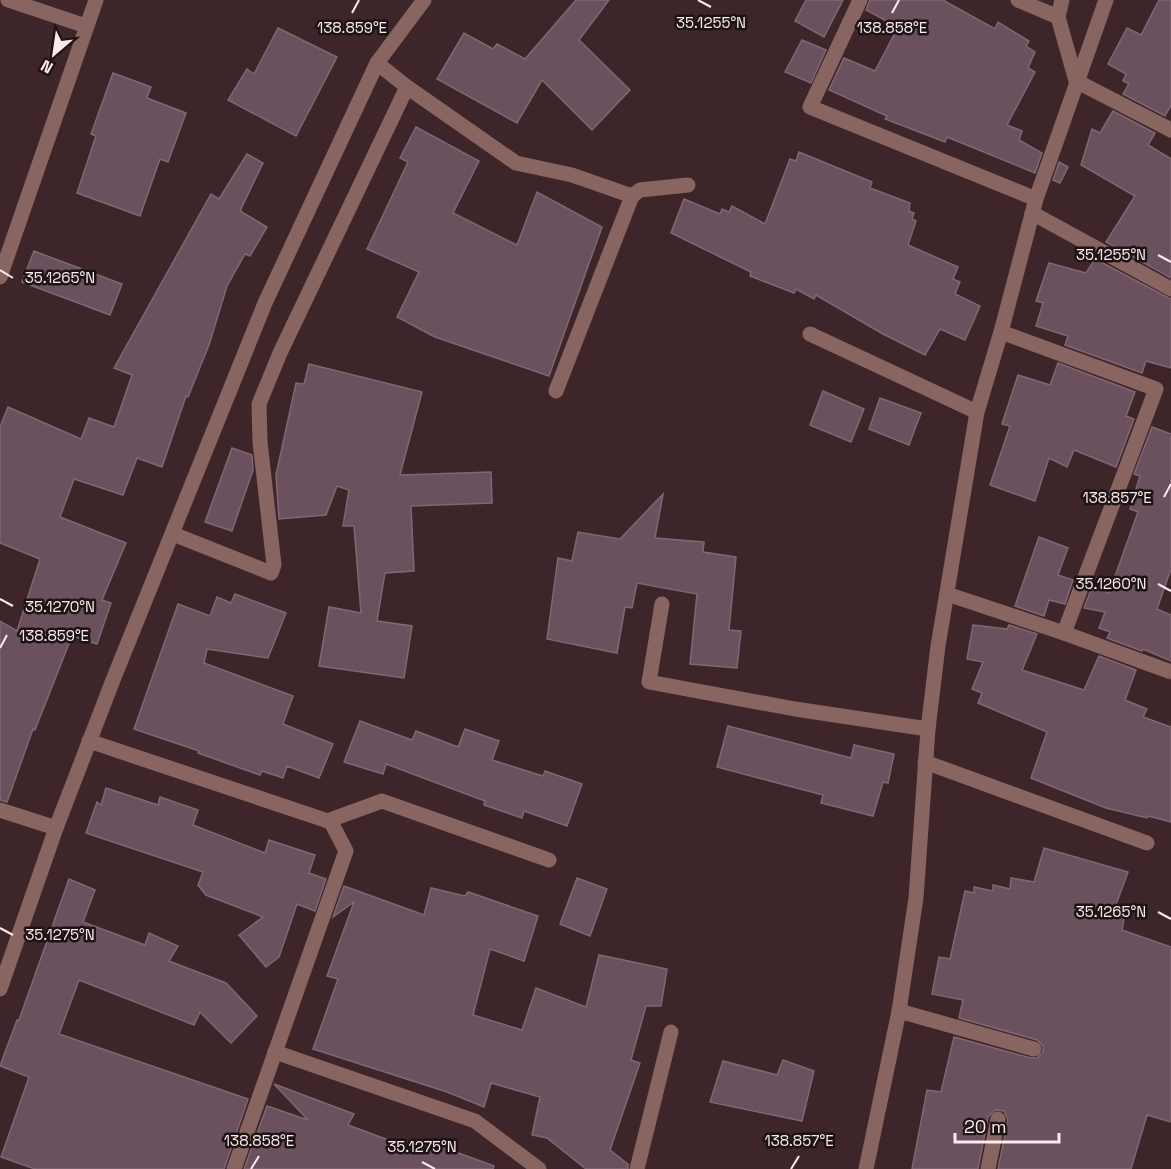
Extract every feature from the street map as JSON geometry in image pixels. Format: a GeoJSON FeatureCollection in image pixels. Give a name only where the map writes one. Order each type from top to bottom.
{"type":"FeatureCollection","features":[{"type":"Feature","properties":{"kind":"street"},"geometry":{"type":"LineString","coordinates":[[8,0],[86,26]]}},
{"type":"Feature","properties":{"kind":"street"},"geometry":{"type":"LineString","coordinates":[[0,275],[96,0]]}},
{"type":"Feature","properties":{"kind":"street"},"geometry":{"type":"LineString","coordinates":[[0,989],[89,741],[265,303],[378,63],[424,0]]}},
{"type":"Feature","properties":{"kind":"street"},"geometry":{"type":"LineString","coordinates":[[860,0],[810,106],[1034,206],[1171,289]]}},
{"type":"Feature","properties":{"kind":"street"},"geometry":{"type":"LineString","coordinates":[[1017,0],[1058,17]]}},
{"type":"Feature","properties":{"kind":"street"},"geometry":{"type":"LineString","coordinates":[[1062,0],[1058,17],[1076,81],[1171,130]]}},
{"type":"Feature","properties":{"kind":"street"},"geometry":{"type":"LineString","coordinates":[[866,1169],[899,1011],[916,898],[925,762],[938,646],[977,412],[1034,206],[1106,0]]}},
{"type":"Feature","properties":{"kind":"street"},"geometry":{"type":"LineString","coordinates":[[378,63],[407,87],[516,163],[572,175],[632,196]]}},
{"type":"Feature","properties":{"kind":"street"},"geometry":{"type":"LineString","coordinates":[[173,534],[271,573],[274,565],[260,442],[259,404],[280,353],[407,87]]}},
{"type":"Feature","properties":{"kind":"street"},"geometry":{"type":"LineString","coordinates":[[556,391],[632,196],[640,190],[688,185]]}},
{"type":"Feature","properties":{"kind":"street"},"geometry":{"type":"LineString","coordinates":[[1001,332],[1156,389],[1064,633]]}},
{"type":"Feature","properties":{"kind":"street"},"geometry":{"type":"LineString","coordinates":[[810,334],[977,412]]}},
{"type":"Feature","properties":{"kind":"street"},"geometry":{"type":"LineString","coordinates":[[947,594],[1171,672]]}},
{"type":"Feature","properties":{"kind":"street"},"geometry":{"type":"LineString","coordinates":[[662,604],[649,682],[795,709],[928,729]]}},
{"type":"Feature","properties":{"kind":"street"},"geometry":{"type":"LineString","coordinates":[[89,741],[331,822],[346,851],[234,1169]]}},
{"type":"Feature","properties":{"kind":"street"},"geometry":{"type":"LineString","coordinates":[[925,762],[1148,843]]}},
{"type":"Feature","properties":{"kind":"street"},"geometry":{"type":"LineString","coordinates":[[327,821],[382,801],[549,860]]}},
{"type":"Feature","properties":{"kind":"street"},"geometry":{"type":"LineString","coordinates":[[0,810],[56,828]]}},
{"type":"Feature","properties":{"kind":"street"},"geometry":{"type":"LineString","coordinates":[[899,1011],[1034,1049]]}},
{"type":"Feature","properties":{"kind":"street"},"geometry":{"type":"LineString","coordinates":[[637,1169],[670,1032]]}},
{"type":"Feature","properties":{"kind":"street"},"geometry":{"type":"LineString","coordinates":[[275,1052],[475,1121],[539,1169]]}},
{"type":"Feature","properties":{"kind":"street"},"geometry":{"type":"LineString","coordinates":[[988,1169],[998,1119]]}},
{"type":"Feature","properties":{"kind":"building"},"geometry":{"type":"Polygon","coordinates":[[[576,0],[609,0],[579,40],[630,90],[592,130],[542,80],[517,123],[437,79],[464,33],[493,49],[497,44],[525,59],[576,0]]]}},
{"type":"Feature","properties":{"kind":"building"},"geometry":{"type":"Polygon","coordinates":[[[806,0],[843,0],[824,37],[795,21],[806,0]]]}},
{"type":"Feature","properties":{"kind":"building"},"geometry":{"type":"Polygon","coordinates":[[[870,0],[943,0],[995,29],[998,22],[1029,41],[1026,46],[1035,52],[1028,68],[1035,72],[1007,125],[1022,131],[1019,140],[1042,153],[1035,173],[947,137],[945,142],[885,119],[887,116],[829,90],[844,58],[875,71],[898,27],[866,10],[870,0]]]}},
{"type":"Feature","properties":{"kind":"building"},"geometry":{"type":"Polygon","coordinates":[[[1159,0],[1171,0],[1171,105],[1165,116],[1123,94],[1129,84],[1123,81],[1126,74],[1108,64],[1127,28],[1141,35],[1159,0]]]}},
{"type":"Feature","properties":{"kind":"building"},"geometry":{"type":"Polygon","coordinates":[[[278,28],[337,57],[296,136],[228,100],[247,69],[254,74],[278,28]]]}},
{"type":"Feature","properties":{"kind":"building"},"geometry":{"type":"Polygon","coordinates":[[[802,40],[826,50],[811,83],[785,72],[802,40]]]}},
{"type":"Feature","properties":{"kind":"building"},"geometry":{"type":"Polygon","coordinates":[[[113,73],[151,87],[147,98],[186,113],[168,162],[160,159],[140,216],[77,193],[96,136],[91,134],[113,73]]]}},
{"type":"Feature","properties":{"kind":"building"},"geometry":{"type":"Polygon","coordinates":[[[1113,111],[1155,133],[1148,145],[1171,159],[1171,278],[1106,242],[1135,196],[1081,165],[1092,129],[1100,133],[1113,111]]]}},
{"type":"Feature","properties":{"kind":"building"},"geometry":{"type":"Polygon","coordinates":[[[416,127],[479,161],[453,213],[517,245],[537,192],[602,227],[549,376],[435,337],[397,317],[419,272],[367,249],[408,162],[400,158],[416,127]]]}},
{"type":"Feature","properties":{"kind":"building"},"geometry":{"type":"Polygon","coordinates":[[[799,152],[872,182],[870,188],[910,203],[909,211],[914,213],[912,219],[916,221],[908,245],[958,267],[953,279],[960,282],[955,294],[980,306],[965,340],[940,329],[925,355],[883,334],[816,295],[814,299],[796,289],[794,293],[750,276],[751,272],[671,233],[684,199],[720,214],[722,209],[729,212],[732,206],[765,224],[790,159],[796,161],[799,152]]]}},
{"type":"Feature","properties":{"kind":"building"},"geometry":{"type":"Polygon","coordinates":[[[247,154],[263,163],[240,211],[267,227],[250,256],[245,254],[227,286],[209,345],[188,397],[186,396],[162,467],[137,458],[123,495],[74,479],[60,517],[126,543],[102,600],[111,603],[97,644],[72,636],[35,730],[33,729],[7,802],[0,800],[0,621],[17,631],[40,559],[0,543],[0,427],[8,407],[81,439],[89,418],[114,427],[132,375],[114,368],[211,194],[219,199],[247,154]]]}},
{"type":"Feature","properties":{"kind":"building"},"geometry":{"type":"Polygon","coordinates":[[[1059,162],[1068,167],[1060,183],[1053,180],[1059,162]]]}},
{"type":"Feature","properties":{"kind":"building"},"geometry":{"type":"Polygon","coordinates":[[[34,251],[122,284],[110,315],[22,282],[34,251]]]}},
{"type":"Feature","properties":{"kind":"building"},"geometry":{"type":"Polygon","coordinates":[[[1095,259],[1171,299],[1171,368],[1146,361],[1142,373],[1065,345],[1068,336],[1036,326],[1043,303],[1036,301],[1049,263],[1086,273],[1095,259]]]}},
{"type":"Feature","properties":{"kind":"building"},"geometry":{"type":"Polygon","coordinates":[[[1058,363],[1135,392],[1126,416],[1134,419],[1116,467],[1074,450],[1067,467],[1049,458],[1035,501],[990,485],[1010,426],[1002,424],[1018,375],[1050,385],[1058,363]]]}},
{"type":"Feature","properties":{"kind":"building"},"geometry":{"type":"Polygon","coordinates":[[[309,364],[422,392],[400,475],[491,472],[492,503],[411,506],[414,571],[385,573],[377,621],[412,626],[404,678],[319,666],[329,607],[361,613],[354,526],[343,526],[349,490],[337,486],[326,515],[279,519],[276,475],[296,383],[304,384],[309,364]]]}},
{"type":"Feature","properties":{"kind":"building"},"geometry":{"type":"Polygon","coordinates":[[[823,391],[864,409],[851,442],[810,425],[823,391]]]}},
{"type":"Feature","properties":{"kind":"building"},"geometry":{"type":"Polygon","coordinates":[[[880,398],[921,413],[909,445],[869,429],[880,398]]]}},
{"type":"Feature","properties":{"kind":"building"},"geometry":{"type":"Polygon","coordinates":[[[1152,427],[1171,434],[1171,569],[1157,609],[1171,615],[1171,661],[1143,649],[1142,651],[1107,638],[1110,632],[1099,628],[1105,612],[1084,608],[1092,587],[1109,593],[1138,512],[1130,509],[1140,476],[1134,474],[1152,427]]]}},
{"type":"Feature","properties":{"kind":"building"},"geometry":{"type":"Polygon","coordinates":[[[232,448],[252,455],[253,470],[232,531],[205,522],[232,448]]]}},
{"type":"Feature","properties":{"kind":"building"},"geometry":{"type":"Polygon","coordinates":[[[663,494],[655,538],[704,542],[703,552],[736,557],[729,630],[741,631],[737,668],[690,664],[697,594],[637,583],[632,608],[625,607],[617,653],[547,639],[558,558],[572,561],[578,532],[620,539],[663,494]]]}},
{"type":"Feature","properties":{"kind":"building"},"geometry":{"type":"Polygon","coordinates":[[[1039,537],[1068,548],[1058,575],[1073,580],[1065,604],[1049,600],[1044,616],[1015,606],[1039,537]]]}},
{"type":"Feature","properties":{"kind":"building"},"geometry":{"type":"Polygon","coordinates":[[[235,594],[286,613],[268,658],[207,649],[204,663],[293,696],[283,724],[333,744],[319,778],[287,766],[283,778],[262,771],[260,775],[134,729],[178,604],[210,616],[217,597],[231,603],[235,594]]]}},
{"type":"Feature","properties":{"kind":"building"},"geometry":{"type":"Polygon","coordinates":[[[973,625],[1007,629],[1009,625],[1037,634],[1022,670],[1084,690],[1099,656],[1136,670],[1125,700],[1147,709],[1143,717],[1171,727],[1171,822],[1106,808],[1031,778],[1047,732],[978,703],[982,693],[972,689],[983,662],[967,659],[973,625]]]}},
{"type":"Feature","properties":{"kind":"building"},"geometry":{"type":"Polygon","coordinates":[[[360,721],[412,740],[416,731],[458,747],[465,729],[499,741],[492,760],[543,776],[545,771],[582,784],[567,826],[524,811],[522,818],[484,805],[485,801],[386,764],[383,774],[344,762],[360,721]]]}},
{"type":"Feature","properties":{"kind":"building"},"geometry":{"type":"Polygon","coordinates":[[[728,726],[851,758],[854,745],[894,754],[888,783],[883,782],[873,816],[821,803],[823,795],[717,767],[728,726]]]}},
{"type":"Feature","properties":{"kind":"building"},"geometry":{"type":"Polygon","coordinates":[[[106,788],[158,805],[160,797],[198,810],[193,825],[265,853],[269,840],[315,855],[309,873],[326,879],[315,911],[297,904],[279,957],[266,967],[239,935],[263,917],[206,895],[198,885],[203,872],[86,833],[97,802],[101,805],[106,788]]]}},
{"type":"Feature","properties":{"kind":"building"},"geometry":{"type":"Polygon","coordinates":[[[1044,848],[1128,872],[1114,910],[1125,914],[1122,930],[1171,947],[1171,1122],[1147,1115],[1131,1169],[998,1169],[1008,1120],[1004,1111],[995,1110],[988,1117],[978,1169],[912,1169],[927,1090],[941,1092],[954,1037],[1031,1058],[1037,1058],[1043,1052],[1043,1046],[1037,1040],[959,1018],[963,1000],[932,994],[939,957],[950,959],[965,891],[974,893],[974,887],[993,891],[993,885],[1010,889],[1011,878],[1034,882],[1044,848]]]}},
{"type":"Feature","properties":{"kind":"building"},"geometry":{"type":"Polygon","coordinates":[[[577,878],[607,889],[590,936],[560,924],[577,878]]]}},
{"type":"Feature","properties":{"kind":"building"},"geometry":{"type":"Polygon","coordinates":[[[69,879],[95,890],[83,922],[145,945],[149,933],[178,946],[169,961],[226,983],[257,1016],[231,1043],[200,1012],[194,1025],[79,980],[59,1034],[248,1099],[224,1169],[35,1169],[1,1157],[29,1077],[0,1066],[17,1020],[19,1020],[69,879]]]}},
{"type":"Feature","properties":{"kind":"building"},"geometry":{"type":"Polygon","coordinates":[[[344,886],[424,915],[431,888],[465,896],[468,892],[538,916],[524,961],[490,949],[473,1015],[522,1030],[536,988],[586,1007],[599,955],[667,969],[661,1006],[646,1006],[631,1060],[640,1063],[610,1150],[628,1164],[628,1169],[586,1169],[547,1138],[532,1135],[540,1097],[491,1083],[484,1107],[447,1092],[313,1049],[338,979],[327,976],[354,902],[333,917],[344,886]]]}},
{"type":"Feature","properties":{"kind":"building"},"geometry":{"type":"Polygon","coordinates":[[[783,1060],[814,1071],[802,1121],[710,1102],[723,1061],[777,1075],[783,1060]]]}},
{"type":"Feature","properties":{"kind":"building"},"geometry":{"type":"Polygon","coordinates":[[[274,1084],[354,1114],[348,1125],[418,1151],[423,1140],[494,1166],[493,1169],[244,1169],[267,1106],[308,1120],[274,1084]]]}}]}
